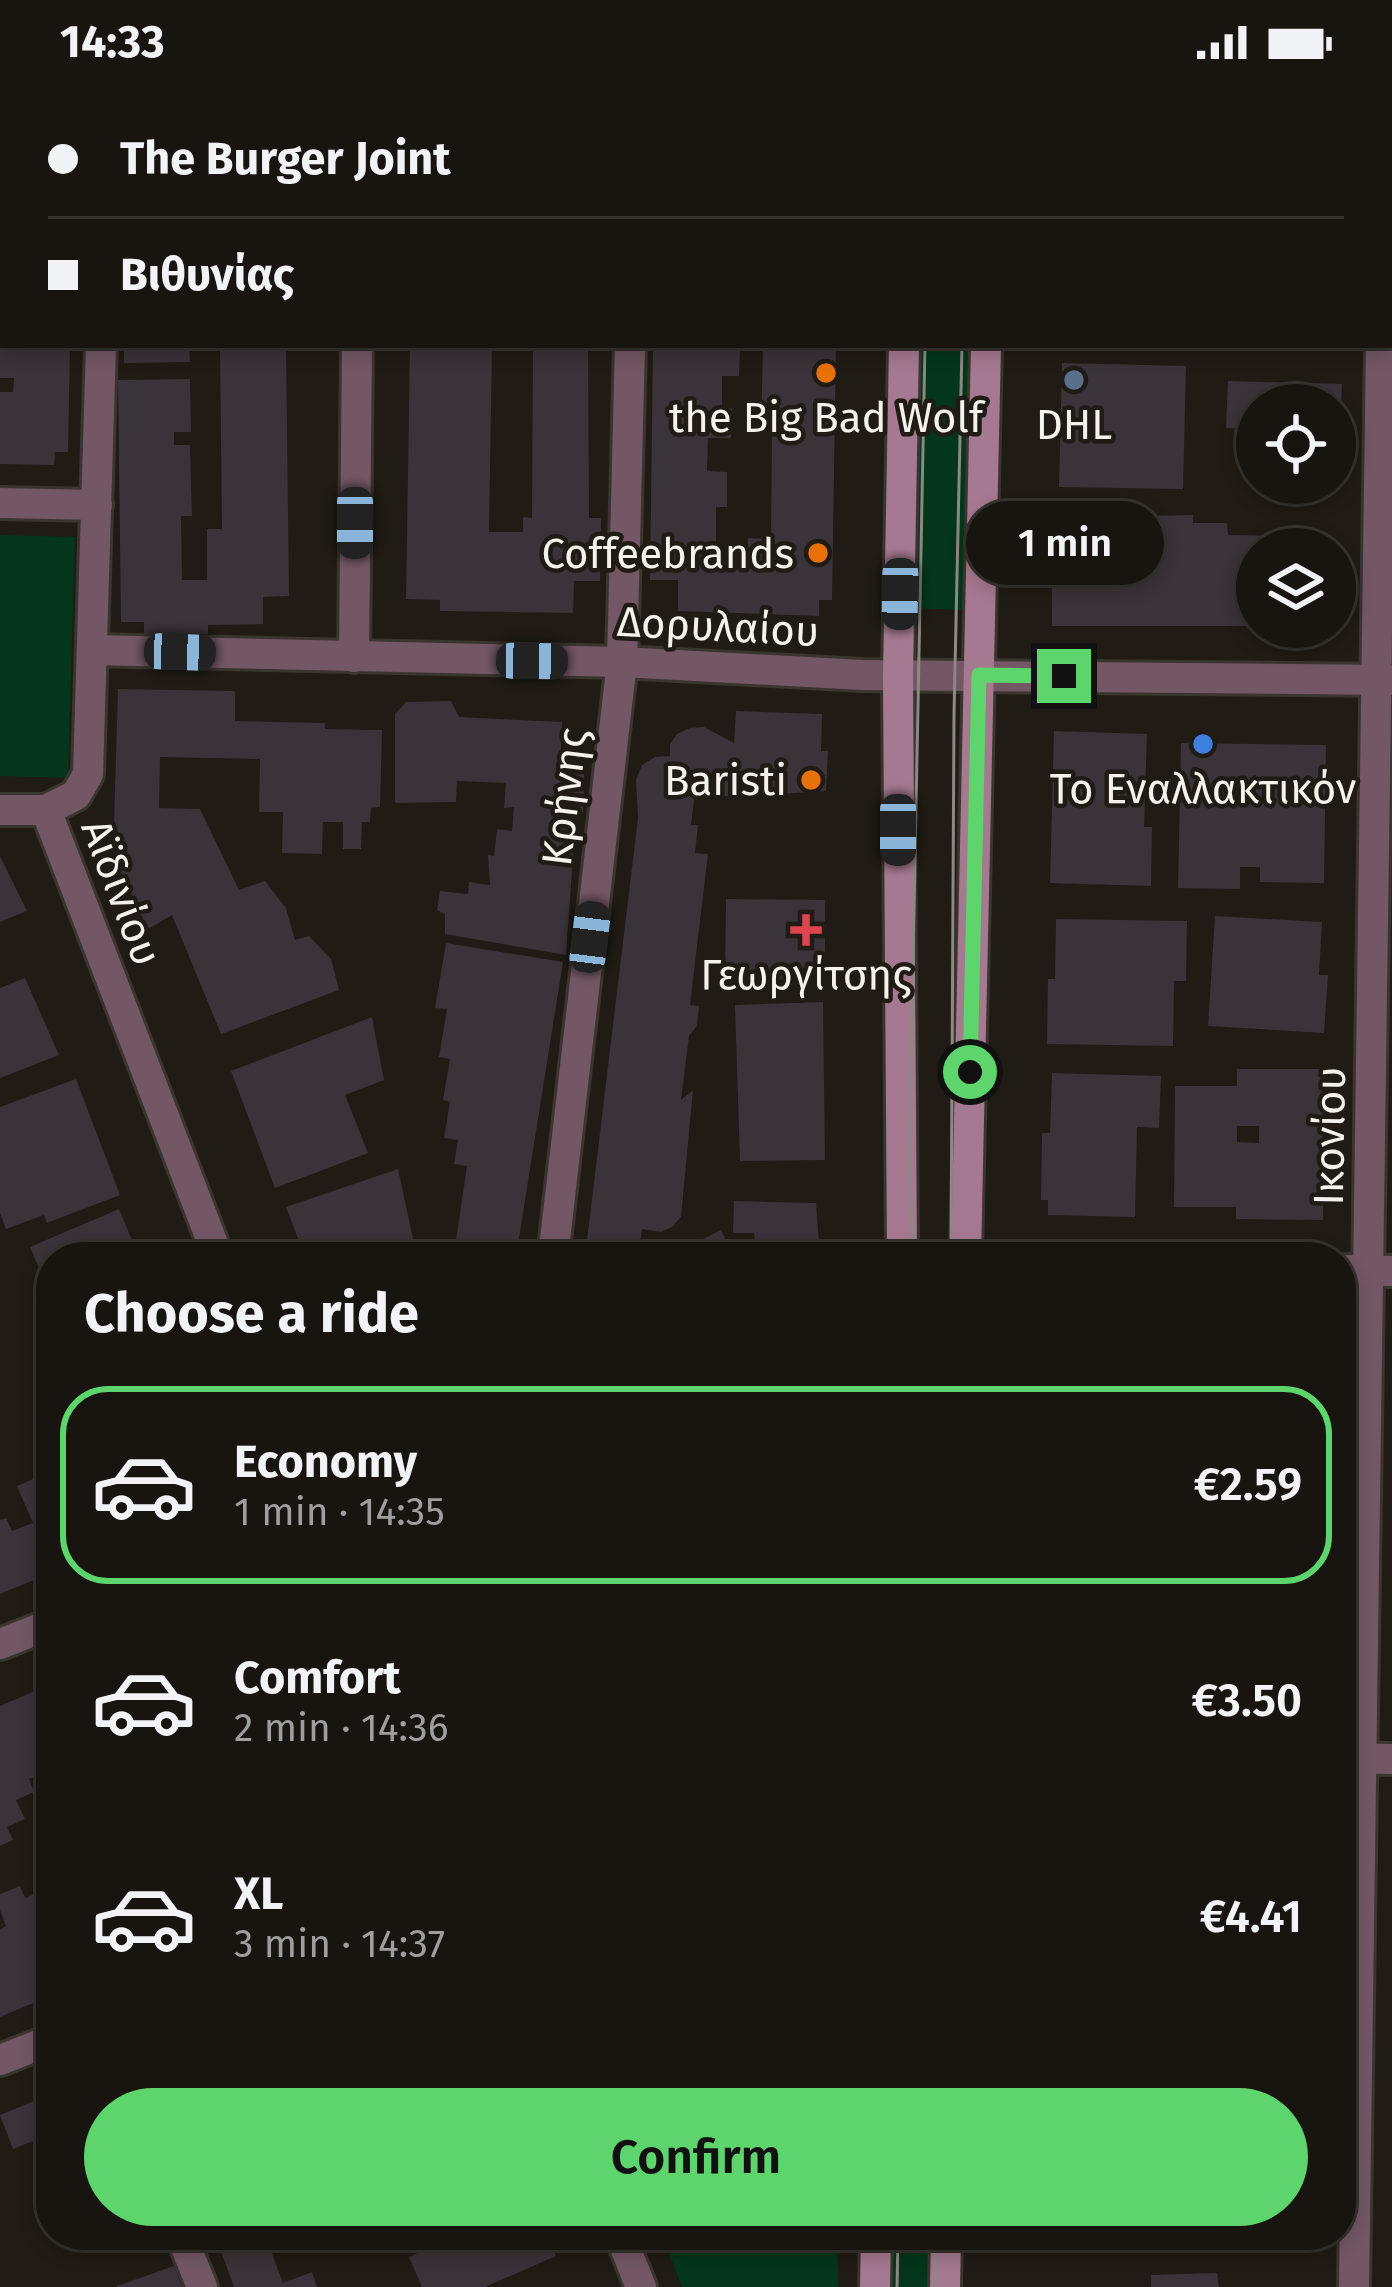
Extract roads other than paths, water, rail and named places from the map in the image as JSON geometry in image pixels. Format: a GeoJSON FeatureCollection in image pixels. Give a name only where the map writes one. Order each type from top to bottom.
{"type":"FeatureCollection","features":[{"type":"Feature","properties":{"kind":"main road"},"geometry":{"type":"LineString","coordinates":[[902,1242],[898,676],[904,348]]}},
{"type":"Feature","properties":{"kind":"main road"},"geometry":{"type":"LineString","coordinates":[[966,1242],[986,348]]}},
{"type":"Feature","properties":{"kind":"main road"},"geometry":{"type":"LineString","coordinates":[[875,2287],[876,2250]]}},
{"type":"Feature","properties":{"kind":"main road"},"geometry":{"type":"LineString","coordinates":[[945,2287],[946,2250]]}},
{"type":"Feature","properties":{"kind":"street","name":"Αϊδινίου"},"geometry":{"type":"LineString","coordinates":[[101,348],[88,774],[76,794],[46,810],[212,1242]]}},
{"type":"Feature","properties":{"kind":"street"},"geometry":{"type":"LineString","coordinates":[[354,657],[357,348]]}},
{"type":"Feature","properties":{"kind":"street","name":"Κρήνης"},"geometry":{"type":"LineString","coordinates":[[555,1242],[622,662],[630,348]]}},
{"type":"Feature","properties":{"kind":"street","name":"Ικονίου"},"geometry":{"type":"LineString","coordinates":[[1356,2191],[1368,1271],[1384,680],[1382,348]]}},
{"type":"Feature","properties":{"kind":"street"},"geometry":{"type":"LineString","coordinates":[[0,503],[97,505]]}},
{"type":"Feature","properties":{"kind":"street","name":"Δορυλαίου"},"geometry":{"type":"LineString","coordinates":[[93,650],[622,662],[898,676],[1384,680]]}},
{"type":"Feature","properties":{"kind":"street"},"geometry":{"type":"LineString","coordinates":[[0,810],[46,810]]}},
{"type":"Feature","properties":{"kind":"street"},"geometry":{"type":"LineString","coordinates":[[0,1644],[36,1630]]}},
{"type":"Feature","properties":{"kind":"street"},"geometry":{"type":"LineString","coordinates":[[0,2060],[36,2047]]}},
{"type":"Feature","properties":{"kind":"street"},"geometry":{"type":"LineString","coordinates":[[187,2250],[202,2287]]}},
{"type":"Feature","properties":{"kind":"street"},"geometry":{"type":"LineString","coordinates":[[626,2250],[641,2287]]}},
{"type":"Feature","properties":{"kind":"street","name":"Ικονίου"},"geometry":{"type":"LineString","coordinates":[[1354,2287],[1355,2250]]}},
{"type":"Feature","properties":{"kind":"tram line"},"geometry":{"type":"LineString","coordinates":[[913,1242],[909,1168],[925,348]]}},
{"type":"Feature","properties":{"kind":"tram line"},"geometry":{"type":"LineString","coordinates":[[951,1242],[962,348]]}},
{"type":"Feature","properties":{"kind":"tram line"},"geometry":{"type":"LineString","coordinates":[[897,2287],[898,2250]]}},
{"type":"Feature","properties":{"kind":"tram line"},"geometry":{"type":"LineString","coordinates":[[935,2287],[936,2250]]}},
{"type":"Feature","properties":{"kind":"place","name":"the Big Bad Wolf"},"geometry":{"type":"Point","coordinates":[826,373]}},
{"type":"Feature","properties":{"kind":"place","name":"DHL"},"geometry":{"type":"Point","coordinates":[1074,380]}},
{"type":"Feature","properties":{"kind":"place","name":"Coffeebrands"},"geometry":{"type":"Point","coordinates":[818,553]}},
{"type":"Feature","properties":{"kind":"place","name":"Το Εναλλακτικόν"},"geometry":{"type":"Point","coordinates":[1203,744]}},
{"type":"Feature","properties":{"kind":"place","name":"Baristi"},"geometry":{"type":"Point","coordinates":[811,780]}},
{"type":"Feature","properties":{"kind":"place","name":"Γεωργίτσης"},"geometry":{"type":"Point","coordinates":[806,930]}}]}
